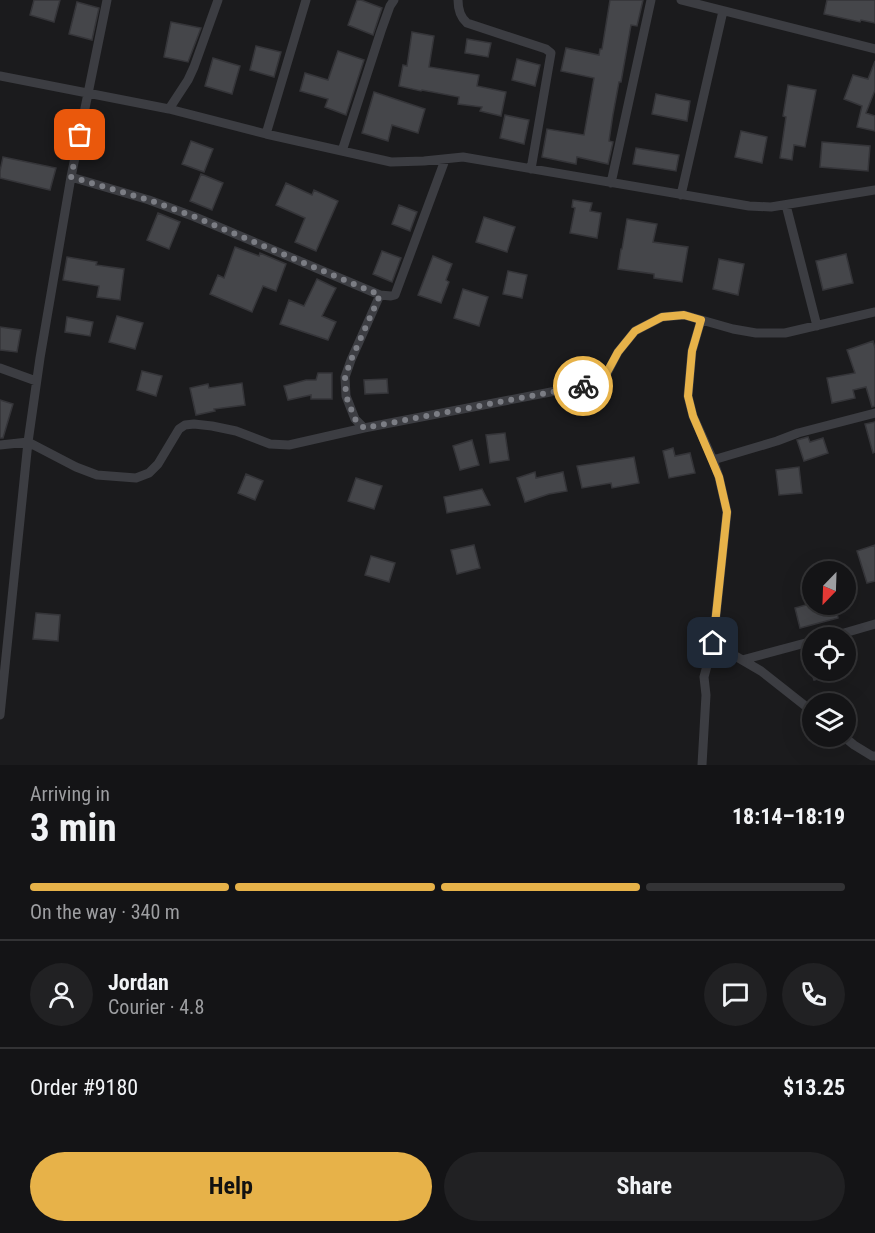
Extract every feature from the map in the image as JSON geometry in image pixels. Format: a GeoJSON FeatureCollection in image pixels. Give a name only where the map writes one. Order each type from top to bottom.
{"type":"FeatureCollection","features":[{"type":"Feature","properties":{"kind":"street"},"geometry":{"type":"LineString","coordinates":[[0,715],[36,381],[71,177],[108,0]]}},
{"type":"Feature","properties":{"kind":"street"},"geometry":{"type":"LineString","coordinates":[[169,109],[194,67],[218,0]]}},
{"type":"Feature","properties":{"kind":"street"},"geometry":{"type":"LineString","coordinates":[[266,134],[306,0]]}},
{"type":"Feature","properties":{"kind":"street"},"geometry":{"type":"LineString","coordinates":[[342,151],[385,20],[394,0]]}},
{"type":"Feature","properties":{"kind":"street"},"geometry":{"type":"LineString","coordinates":[[458,0],[461,15],[467,23],[546,49],[551,53],[531,169]]}},
{"type":"Feature","properties":{"kind":"street"},"geometry":{"type":"LineString","coordinates":[[611,183],[651,0]]}},
{"type":"Feature","properties":{"kind":"street"},"geometry":{"type":"LineString","coordinates":[[681,0],[875,49]]}},
{"type":"Feature","properties":{"kind":"street"},"geometry":{"type":"LineString","coordinates":[[681,195],[723,11]]}},
{"type":"Feature","properties":{"kind":"street"},"geometry":{"type":"LineString","coordinates":[[0,76],[169,109],[391,162],[463,157],[749,206],[771,207],[875,190]]}},
{"type":"Feature","properties":{"kind":"street"},"geometry":{"type":"LineString","coordinates":[[71,177],[149,200],[195,217],[380,295],[391,297],[395,295],[445,160]]}},
{"type":"Feature","properties":{"kind":"street"},"geometry":{"type":"LineString","coordinates":[[786,205],[817,326]]}},
{"type":"Feature","properties":{"kind":"street"},"geometry":{"type":"LineString","coordinates":[[364,428],[355,419],[346,396],[345,377],[380,295]]}},
{"type":"Feature","properties":{"kind":"street"},"geometry":{"type":"LineString","coordinates":[[0,445],[28,442],[76,467],[98,475],[135,478],[149,473],[158,464],[179,429],[185,425],[212,426],[236,431],[270,444],[289,445],[364,428],[592,384],[605,376],[618,352],[635,331],[662,317],[684,315],[733,329],[756,333],[785,333],[875,312]]}},
{"type":"Feature","properties":{"kind":"street"},"geometry":{"type":"LineString","coordinates":[[701,320],[692,351],[688,396],[693,416],[719,477],[727,512],[713,643],[704,677],[706,694],[702,765]]}},
{"type":"Feature","properties":{"kind":"street"},"geometry":{"type":"LineString","coordinates":[[0,368],[36,381]]}},
{"type":"Feature","properties":{"kind":"street"},"geometry":{"type":"LineString","coordinates":[[713,460],[798,433],[875,413]]}},
{"type":"Feature","properties":{"kind":"street"},"geometry":{"type":"LineString","coordinates":[[856,630],[875,624]]}},
{"type":"Feature","properties":{"kind":"street"},"geometry":{"type":"LineString","coordinates":[[713,643],[761,672],[802,704]]}},
{"type":"Feature","properties":{"kind":"street"},"geometry":{"type":"LineString","coordinates":[[742,660],[802,644]]}},
{"type":"Feature","properties":{"kind":"street"},"geometry":{"type":"LineString","coordinates":[[856,746],[875,756]]}},
{"type":"Feature","properties":{"kind":"building"},"geometry":{"type":"Polygon","coordinates":[[[34,0],[60,0],[54,22],[30,15],[34,0]]]}},
{"type":"Feature","properties":{"kind":"building"},"geometry":{"type":"Polygon","coordinates":[[[357,0],[382,8],[373,35],[348,25],[357,0]]]}},
{"type":"Feature","properties":{"kind":"building"},"geometry":{"type":"Polygon","coordinates":[[[610,0],[643,0],[637,26],[631,25],[613,114],[609,141],[613,142],[608,164],[577,157],[576,164],[542,157],[547,129],[584,135],[594,78],[561,71],[566,48],[599,55],[610,0]]]}},
{"type":"Feature","properties":{"kind":"building"},"geometry":{"type":"Polygon","coordinates":[[[827,0],[875,0],[875,23],[824,14],[827,0]]]}},
{"type":"Feature","properties":{"kind":"building"},"geometry":{"type":"Polygon","coordinates":[[[77,2],[99,8],[92,40],[69,34],[77,2]]]}},
{"type":"Feature","properties":{"kind":"building"},"geometry":{"type":"Polygon","coordinates":[[[171,22],[201,28],[188,62],[164,57],[171,22]]]}},
{"type":"Feature","properties":{"kind":"building"},"geometry":{"type":"Polygon","coordinates":[[[412,32],[434,36],[429,67],[479,75],[477,86],[506,92],[501,116],[480,111],[482,107],[458,104],[459,97],[399,86],[403,65],[407,66],[412,32]]]}},
{"type":"Feature","properties":{"kind":"building"},"geometry":{"type":"Polygon","coordinates":[[[467,39],[491,43],[488,57],[465,53],[467,39]]]}},
{"type":"Feature","properties":{"kind":"building"},"geometry":{"type":"Polygon","coordinates":[[[256,46],[281,52],[274,77],[250,70],[256,46]]]}},
{"type":"Feature","properties":{"kind":"building"},"geometry":{"type":"Polygon","coordinates":[[[338,51],[364,60],[346,115],[325,107],[328,99],[300,91],[305,73],[328,80],[338,51]]]}},
{"type":"Feature","properties":{"kind":"building"},"geometry":{"type":"Polygon","coordinates":[[[213,58],[240,66],[232,94],[205,86],[213,58]]]}},
{"type":"Feature","properties":{"kind":"building"},"geometry":{"type":"Polygon","coordinates":[[[517,59],[540,65],[535,86],[512,80],[517,59]]]}},
{"type":"Feature","properties":{"kind":"building"},"geometry":{"type":"Polygon","coordinates":[[[875,61],[875,90],[866,113],[875,116],[875,131],[857,127],[862,106],[844,99],[853,75],[868,79],[875,61]]]}},
{"type":"Feature","properties":{"kind":"building"},"geometry":{"type":"Polygon","coordinates":[[[788,85],[816,90],[805,147],[794,145],[792,160],[780,158],[788,85]]]}},
{"type":"Feature","properties":{"kind":"building"},"geometry":{"type":"Polygon","coordinates":[[[374,92],[425,109],[418,133],[392,125],[388,141],[362,133],[374,92]]]}},
{"type":"Feature","properties":{"kind":"building"},"geometry":{"type":"Polygon","coordinates":[[[656,94],[690,101],[687,121],[652,114],[656,94]]]}},
{"type":"Feature","properties":{"kind":"building"},"geometry":{"type":"Polygon","coordinates":[[[505,115],[529,120],[524,144],[500,138],[505,115]]]}},
{"type":"Feature","properties":{"kind":"building"},"geometry":{"type":"Polygon","coordinates":[[[741,131],[767,137],[762,163],[735,157],[741,131]]]}},
{"type":"Feature","properties":{"kind":"building"},"geometry":{"type":"Polygon","coordinates":[[[191,141],[213,149],[204,172],[182,164],[191,141]]]}},
{"type":"Feature","properties":{"kind":"building"},"geometry":{"type":"Polygon","coordinates":[[[822,142],[870,146],[868,171],[820,167],[822,142]]]}},
{"type":"Feature","properties":{"kind":"building"},"geometry":{"type":"Polygon","coordinates":[[[636,148],[679,155],[676,171],[633,164],[636,148]]]}},
{"type":"Feature","properties":{"kind":"building"},"geometry":{"type":"Polygon","coordinates":[[[3,157],[56,168],[50,190],[0,178],[3,157]]]}},
{"type":"Feature","properties":{"kind":"building"},"geometry":{"type":"Polygon","coordinates":[[[201,174],[223,183],[212,210],[190,201],[201,174]]]}},
{"type":"Feature","properties":{"kind":"building"},"geometry":{"type":"Polygon","coordinates":[[[286,183],[312,195],[314,190],[338,201],[316,251],[295,242],[305,218],[276,205],[286,183]]]}},
{"type":"Feature","properties":{"kind":"building"},"geometry":{"type":"Polygon","coordinates":[[[573,200],[592,203],[590,211],[601,213],[597,238],[570,233],[575,208],[572,207],[573,200]]]}},
{"type":"Feature","properties":{"kind":"building"},"geometry":{"type":"Polygon","coordinates":[[[399,205],[417,212],[410,231],[392,224],[399,205]]]}},
{"type":"Feature","properties":{"kind":"building"},"geometry":{"type":"Polygon","coordinates":[[[158,213],[180,222],[169,249],[147,240],[158,213]]]}},
{"type":"Feature","properties":{"kind":"building"},"geometry":{"type":"Polygon","coordinates":[[[484,217],[515,227],[507,252],[476,242],[484,217]]]}},
{"type":"Feature","properties":{"kind":"building"},"geometry":{"type":"Polygon","coordinates":[[[627,219],[657,224],[653,242],[688,247],[682,282],[654,278],[654,274],[618,269],[627,219]]]}},
{"type":"Feature","properties":{"kind":"building"},"geometry":{"type":"Polygon","coordinates":[[[235,247],[259,256],[260,253],[286,264],[276,291],[263,286],[252,312],[210,294],[218,275],[224,278],[235,247]]]}},
{"type":"Feature","properties":{"kind":"building"},"geometry":{"type":"Polygon","coordinates":[[[382,251],[401,258],[392,282],[373,274],[382,251]]]}},
{"type":"Feature","properties":{"kind":"building"},"geometry":{"type":"Polygon","coordinates":[[[846,254],[853,283],[823,290],[816,261],[846,254]]]}},
{"type":"Feature","properties":{"kind":"building"},"geometry":{"type":"Polygon","coordinates":[[[433,256],[452,264],[446,280],[449,282],[441,303],[418,295],[433,256]]]}},
{"type":"Feature","properties":{"kind":"building"},"geometry":{"type":"Polygon","coordinates":[[[67,257],[97,262],[96,265],[124,269],[120,300],[97,297],[99,286],[63,280],[67,257]]]}},
{"type":"Feature","properties":{"kind":"building"},"geometry":{"type":"Polygon","coordinates":[[[719,259],[744,264],[738,295],[713,289],[719,259]]]}},
{"type":"Feature","properties":{"kind":"building"},"geometry":{"type":"Polygon","coordinates":[[[508,271],[527,275],[522,298],[503,294],[508,271]]]}},
{"type":"Feature","properties":{"kind":"building"},"geometry":{"type":"Polygon","coordinates":[[[317,279],[336,288],[322,316],[336,322],[328,340],[280,324],[289,300],[304,306],[317,279]]]}},
{"type":"Feature","properties":{"kind":"building"},"geometry":{"type":"Polygon","coordinates":[[[463,289],[488,297],[479,326],[454,318],[463,289]]]}},
{"type":"Feature","properties":{"kind":"building"},"geometry":{"type":"Polygon","coordinates":[[[117,316],[143,323],[135,349],[109,342],[117,316]]]}},
{"type":"Feature","properties":{"kind":"building"},"geometry":{"type":"Polygon","coordinates":[[[67,317],[93,322],[90,336],[65,332],[67,317]]]}},
{"type":"Feature","properties":{"kind":"building"},"geometry":{"type":"Polygon","coordinates":[[[0,327],[21,330],[17,352],[0,350],[0,327]]]}},
{"type":"Feature","properties":{"kind":"building"},"geometry":{"type":"Polygon","coordinates":[[[873,341],[875,406],[872,407],[866,387],[853,390],[855,398],[832,403],[827,378],[855,373],[847,350],[873,341]]]}},
{"type":"Feature","properties":{"kind":"building"},"geometry":{"type":"Polygon","coordinates":[[[142,371],[162,376],[156,396],[137,390],[142,371]]]}},
{"type":"Feature","properties":{"kind":"building"},"geometry":{"type":"Polygon","coordinates":[[[318,373],[332,373],[332,399],[311,399],[311,395],[288,400],[284,386],[306,380],[316,380],[318,373]]]}},
{"type":"Feature","properties":{"kind":"building"},"geometry":{"type":"Polygon","coordinates":[[[387,379],[388,393],[365,394],[364,380],[387,379]]]}},
{"type":"Feature","properties":{"kind":"building"},"geometry":{"type":"Polygon","coordinates":[[[242,383],[245,405],[214,409],[215,411],[196,415],[190,388],[208,384],[209,388],[242,383]]]}},
{"type":"Feature","properties":{"kind":"building"},"geometry":{"type":"Polygon","coordinates":[[[0,400],[13,404],[3,438],[0,438],[0,400]]]}},
{"type":"Feature","properties":{"kind":"building"},"geometry":{"type":"Polygon","coordinates":[[[875,422],[875,452],[873,453],[865,424],[875,422]]]}},
{"type":"Feature","properties":{"kind":"building"},"geometry":{"type":"Polygon","coordinates":[[[505,433],[509,460],[490,463],[486,435],[505,433]]]}},
{"type":"Feature","properties":{"kind":"building"},"geometry":{"type":"Polygon","coordinates":[[[808,437],[810,442],[823,438],[828,453],[804,461],[797,440],[808,437]]]}},
{"type":"Feature","properties":{"kind":"building"},"geometry":{"type":"Polygon","coordinates":[[[472,440],[479,465],[460,470],[453,446],[472,440]]]}},
{"type":"Feature","properties":{"kind":"building"},"geometry":{"type":"Polygon","coordinates":[[[673,448],[675,456],[690,453],[695,473],[669,478],[663,451],[673,448]]]}},
{"type":"Feature","properties":{"kind":"building"},"geometry":{"type":"Polygon","coordinates":[[[634,457],[639,483],[612,488],[611,483],[582,488],[577,466],[634,457]]]}},
{"type":"Feature","properties":{"kind":"building"},"geometry":{"type":"Polygon","coordinates":[[[799,467],[802,493],[779,495],[776,470],[799,467]]]}},
{"type":"Feature","properties":{"kind":"building"},"geometry":{"type":"Polygon","coordinates":[[[535,472],[536,478],[563,472],[567,491],[525,502],[517,478],[535,472]]]}},
{"type":"Feature","properties":{"kind":"building"},"geometry":{"type":"Polygon","coordinates":[[[246,474],[263,481],[255,500],[238,493],[246,474]]]}},
{"type":"Feature","properties":{"kind":"building"},"geometry":{"type":"Polygon","coordinates":[[[356,478],[382,486],[374,509],[348,501],[356,478]]]}},
{"type":"Feature","properties":{"kind":"building"},"geometry":{"type":"Polygon","coordinates":[[[482,489],[490,505],[447,513],[444,497],[482,489]]]}},
{"type":"Feature","properties":{"kind":"building"},"geometry":{"type":"Polygon","coordinates":[[[474,545],[480,568],[457,574],[451,550],[474,545]]]}},
{"type":"Feature","properties":{"kind":"building"},"geometry":{"type":"Polygon","coordinates":[[[875,545],[875,581],[867,583],[857,551],[875,545]]]}},
{"type":"Feature","properties":{"kind":"building"},"geometry":{"type":"Polygon","coordinates":[[[371,556],[395,563],[389,582],[365,575],[371,556]]]}},
{"type":"Feature","properties":{"kind":"building"},"geometry":{"type":"Polygon","coordinates":[[[802,606],[802,615],[837,615],[838,618],[800,628],[795,608],[802,606]]]}},
{"type":"Feature","properties":{"kind":"building"},"geometry":{"type":"Polygon","coordinates":[[[36,613],[60,615],[58,641],[33,639],[36,613]]]}},
{"type":"Feature","properties":{"kind":"way so far"},"geometry":{"type":"LineString","coordinates":[[80,135],[71,177],[149,200],[195,217],[380,295],[345,377],[346,396],[355,419],[364,428],[583,386]]}},
{"type":"Feature","properties":{"kind":"route"},"geometry":{"type":"LineString","coordinates":[[583,386],[592,384],[605,376],[618,352],[635,331],[662,317],[684,315],[701,320],[692,351],[688,396],[693,416],[719,477],[727,512],[713,643]]}}]}
